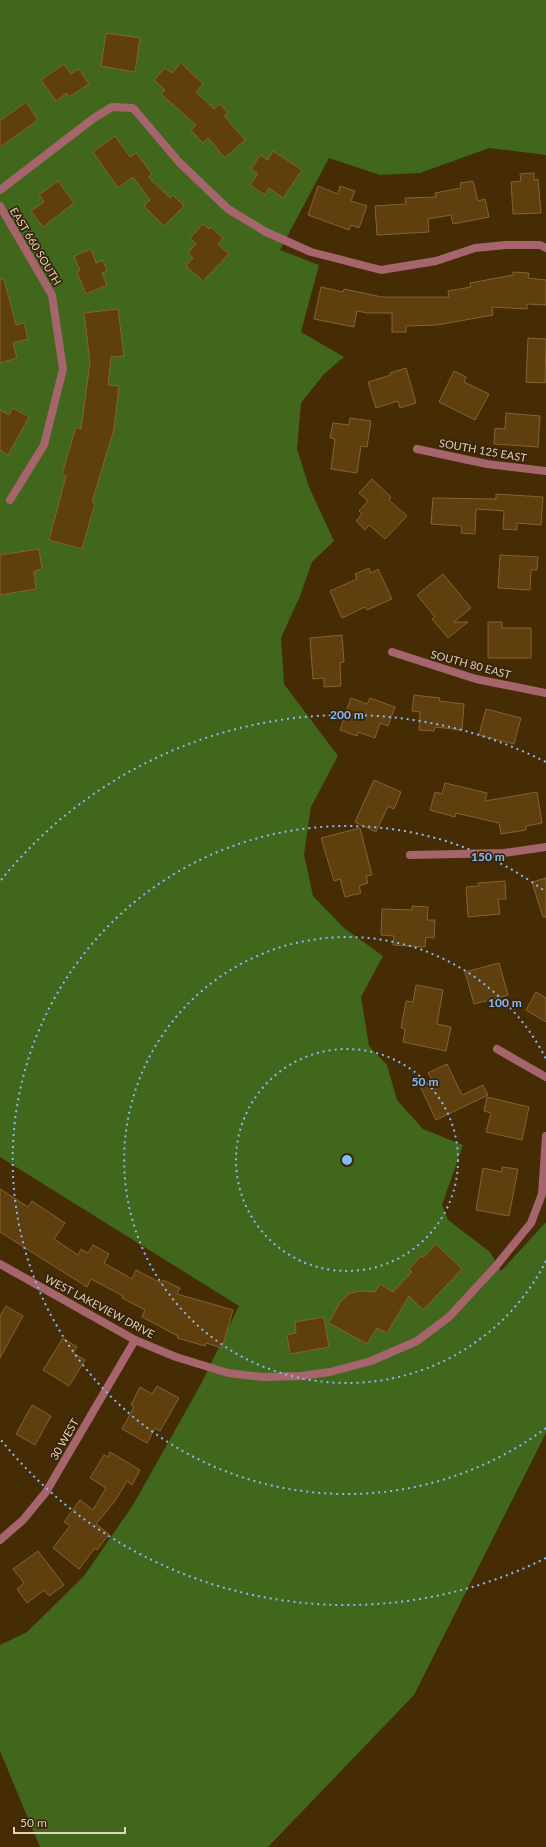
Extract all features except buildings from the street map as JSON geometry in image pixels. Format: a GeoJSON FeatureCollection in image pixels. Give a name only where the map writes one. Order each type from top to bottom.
{"type":"FeatureCollection","features":[{"type":"Feature","properties":{"kind":"street"},"geometry":{"type":"LineString","coordinates":[[0,190],[94,118],[112,107],[133,108],[179,162],[228,209],[266,232],[311,252],[381,270],[436,261],[475,248],[533,245],[540,245],[546,248]]}},
{"type":"Feature","properties":{"kind":"street","name":"EAST 660 SOUTH"},"geometry":{"type":"LineString","coordinates":[[0,206],[52,295],[63,369],[44,445],[10,500]]}},
{"type":"Feature","properties":{"kind":"street","name":"SOUTH 125 EAST"},"geometry":{"type":"LineString","coordinates":[[417,449],[487,464],[546,471]]}},
{"type":"Feature","properties":{"kind":"street","name":"SOUTH 80 EAST"},"geometry":{"type":"LineString","coordinates":[[392,652],[476,679],[546,692]]}},
{"type":"Feature","properties":{"kind":"street"},"geometry":{"type":"LineString","coordinates":[[410,856],[504,854],[546,848]]}},
{"type":"Feature","properties":{"kind":"street"},"geometry":{"type":"LineString","coordinates":[[497,1049],[546,1077]]}},
{"type":"Feature","properties":{"kind":"street","name":"WEST LAKEVIEW DRIVE"},"geometry":{"type":"LineString","coordinates":[[0,1264],[135,1340],[176,1357],[228,1373],[263,1377],[301,1376],[330,1372],[371,1361],[417,1341],[449,1317],[496,1266],[531,1222],[542,1194],[546,1136]]}},
{"type":"Feature","properties":{"kind":"street","name":"30 WEST"},"geometry":{"type":"LineString","coordinates":[[0,1540],[23,1520],[46,1492],[135,1340]]}},
{"type":"Feature","properties":{"kind":"green space"},"geometry":{"type":"Polygon","coordinates":[[[0,0],[546,0],[546,155],[489,148],[420,173],[380,175],[329,158],[280,250],[319,265],[301,332],[344,357],[324,374],[301,403],[297,449],[309,487],[334,541],[312,562],[300,596],[281,638],[284,684],[338,756],[311,807],[304,854],[313,896],[344,928],[383,956],[361,997],[369,1046],[387,1065],[397,1100],[423,1129],[463,1145],[442,1205],[448,1220],[490,1252],[501,1271],[546,1222],[546,1433],[414,1695],[268,1847],[40,1847],[0,1751],[0,1645],[27,1632],[84,1576],[133,1505],[201,1384],[239,1306],[0,1157],[0,0]]]}}]}
